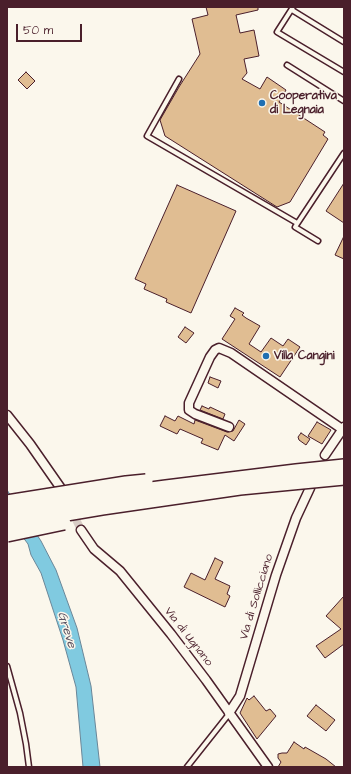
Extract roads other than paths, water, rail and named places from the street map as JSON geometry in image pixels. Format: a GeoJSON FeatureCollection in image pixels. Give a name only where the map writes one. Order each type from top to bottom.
{"type":"FeatureCollection","features":[{"type":"Feature","properties":{"kind":"highway"},"geometry":{"type":"LineString","coordinates":[[7,535],[75,521],[161,507],[344,466]]}},
{"type":"Feature","properties":{"kind":"highway"},"geometry":{"type":"LineString","coordinates":[[7,512],[98,496],[296,476]]}},
{"type":"Feature","properties":{"kind":"highway"},"geometry":{"type":"LineString","coordinates":[[7,524],[296,476]]}},
{"type":"Feature","properties":{"kind":"highway"},"geometry":{"type":"LineString","coordinates":[[7,502],[126,483],[296,476],[344,478]]}},
{"type":"Feature","properties":{"kind":"street"},"geometry":{"type":"LineString","coordinates":[[229,427],[195,414],[189,410],[189,403],[210,356],[219,348],[230,353],[343,428],[325,455]]}},
{"type":"Feature","properties":{"kind":"street"},"geometry":{"type":"LineString","coordinates":[[7,415],[30,444],[60,487]]}},
{"type":"Feature","properties":{"kind":"street","name":"Via di Sollicciano"},"geometry":{"type":"LineString","coordinates":[[229,713],[240,696],[276,575],[296,518],[310,488]]}},
{"type":"Feature","properties":{"kind":"street","name":"Via di Ugnano"},"geometry":{"type":"LineString","coordinates":[[81,530],[92,546],[118,568],[134,587],[206,680],[268,767]]}},
{"type":"Feature","properties":{"kind":"lane"},"geometry":{"type":"LineString","coordinates":[[344,42],[292,8],[278,32],[344,72]]}},
{"type":"Feature","properties":{"kind":"lane"},"geometry":{"type":"LineString","coordinates":[[287,65],[344,101]]}},
{"type":"Feature","properties":{"kind":"lane"},"geometry":{"type":"LineString","coordinates":[[179,80],[147,136],[297,223]]}},
{"type":"Feature","properties":{"kind":"lane"},"geometry":{"type":"LineString","coordinates":[[318,241],[294,227],[344,153]]}},
{"type":"Feature","properties":{"kind":"lane"},"geometry":{"type":"LineString","coordinates":[[7,666],[20,713],[29,767]]}},
{"type":"Feature","properties":{"kind":"lane"},"geometry":{"type":"LineString","coordinates":[[187,767],[229,713]]}},
{"type":"Feature","properties":{"kind":"water","name":"Greve"},"geometry":{"type":"Polygon","coordinates":[[[7,490],[41,541],[56,570],[77,628],[91,686],[100,767],[83,767],[76,687],[63,640],[41,573],[31,555],[28,544],[7,516],[7,490]]]}},
{"type":"Feature","properties":{"kind":"tunnel"},"geometry":{"type":"LineString","coordinates":[[71,509],[81,530]]}},
{"type":"Feature","properties":{"kind":"place","name":"Cooperativa di Legnaia"},"geometry":{"type":"Point","coordinates":[262,103]}},
{"type":"Feature","properties":{"kind":"place","name":"Villa Cangini"},"geometry":{"type":"Point","coordinates":[266,356]}}]}
